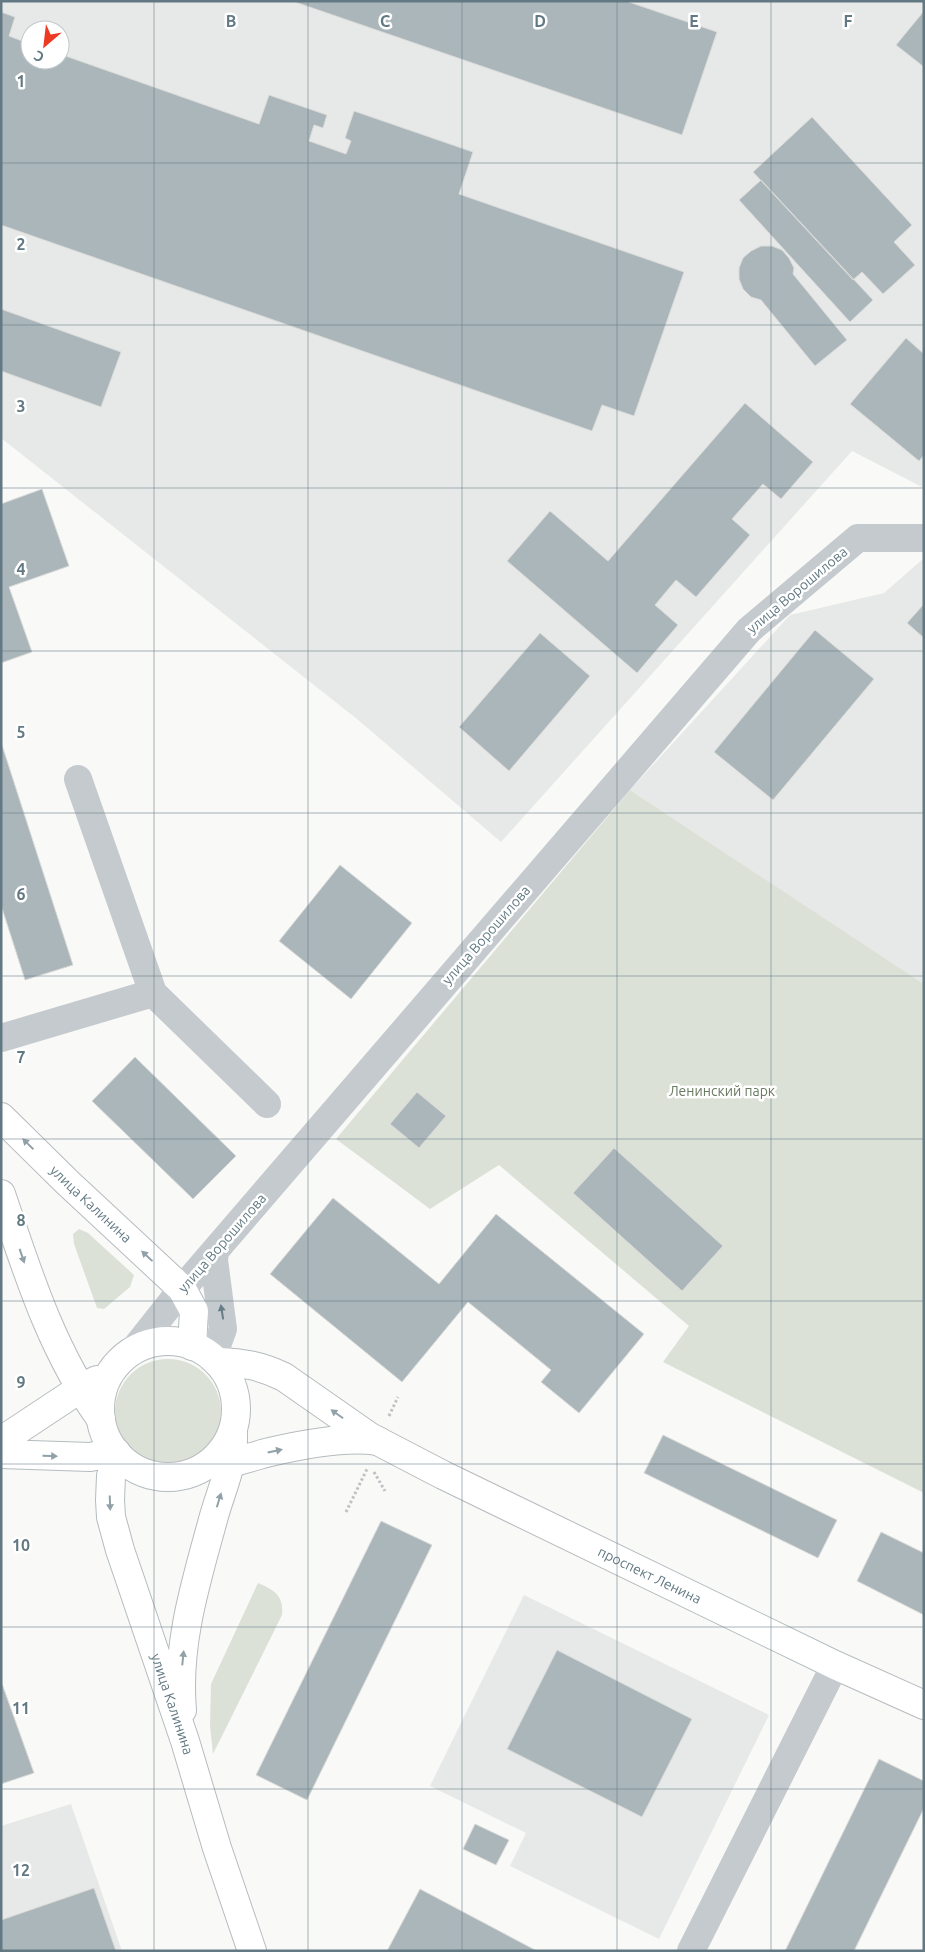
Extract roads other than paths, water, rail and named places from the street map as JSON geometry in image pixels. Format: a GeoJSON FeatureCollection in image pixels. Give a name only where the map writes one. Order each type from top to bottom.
{"type":"FeatureCollection","features":[{"type":"Feature","properties":{"kind":"main road","name":"улица Калинина"},"geometry":{"type":"LineString","coordinates":[[1,1117],[67,1182],[182,1289],[194,1310],[207,1355]]}},
{"type":"Feature","properties":{"kind":"main road"},"geometry":{"type":"LineString","coordinates":[[1,1194],[44,1314],[61,1352],[101,1419],[108,1442],[117,1454],[139,1470],[151,1475],[164,1477],[189,1474],[221,1463],[269,1452],[365,1439],[378,1441]]}},
{"type":"Feature","properties":{"kind":"main road"},"geometry":{"type":"LineString","coordinates":[[101,1419],[101,1395],[110,1374],[120,1361],[133,1351],[160,1342],[169,1341],[207,1355],[226,1374],[234,1394],[236,1415],[221,1463],[215,1515],[190,1606],[181,1685],[185,1741]]}},
{"type":"Feature","properties":{"kind":"main road","name":"проспект Ленина"},"geometry":{"type":"LineString","coordinates":[[207,1355],[250,1364],[277,1374],[378,1441],[452,1479],[924,1705]]}},
{"type":"Feature","properties":{"kind":"main road"},"geometry":{"type":"LineString","coordinates":[[1,1441],[81,1388],[110,1374]]}},
{"type":"Feature","properties":{"kind":"main road"},"geometry":{"type":"LineString","coordinates":[[1,1454],[90,1457],[117,1454]]}},
{"type":"Feature","properties":{"kind":"main road","name":"улица Калинина"},"geometry":{"type":"LineString","coordinates":[[117,1454],[110,1486],[111,1517],[120,1550],[185,1741],[217,1848],[252,1951]]}},
{"type":"Feature","properties":{"kind":"street","name":"улица Ворошилова"},"geometry":{"type":"LineString","coordinates":[[133,1351],[182,1289],[749,630],[858,538],[924,538]]}},
{"type":"Feature","properties":{"kind":"street"},"geometry":{"type":"LineString","coordinates":[[78,779],[153,993],[267,1104]]}},
{"type":"Feature","properties":{"kind":"street"},"geometry":{"type":"LineString","coordinates":[[1,1038],[153,993]]}},
{"type":"Feature","properties":{"kind":"street"},"geometry":{"type":"LineString","coordinates":[[207,1355],[223,1329],[214,1260],[215,1252]]}},
{"type":"Feature","properties":{"kind":"street"},"geometry":{"type":"LineString","coordinates":[[691,1951],[835,1664]]}},
{"type":"Feature","properties":{"kind":"park label","name":"Ленинский парк"},"geometry":{"type":"Point","coordinates":[722,1091]}}]}
